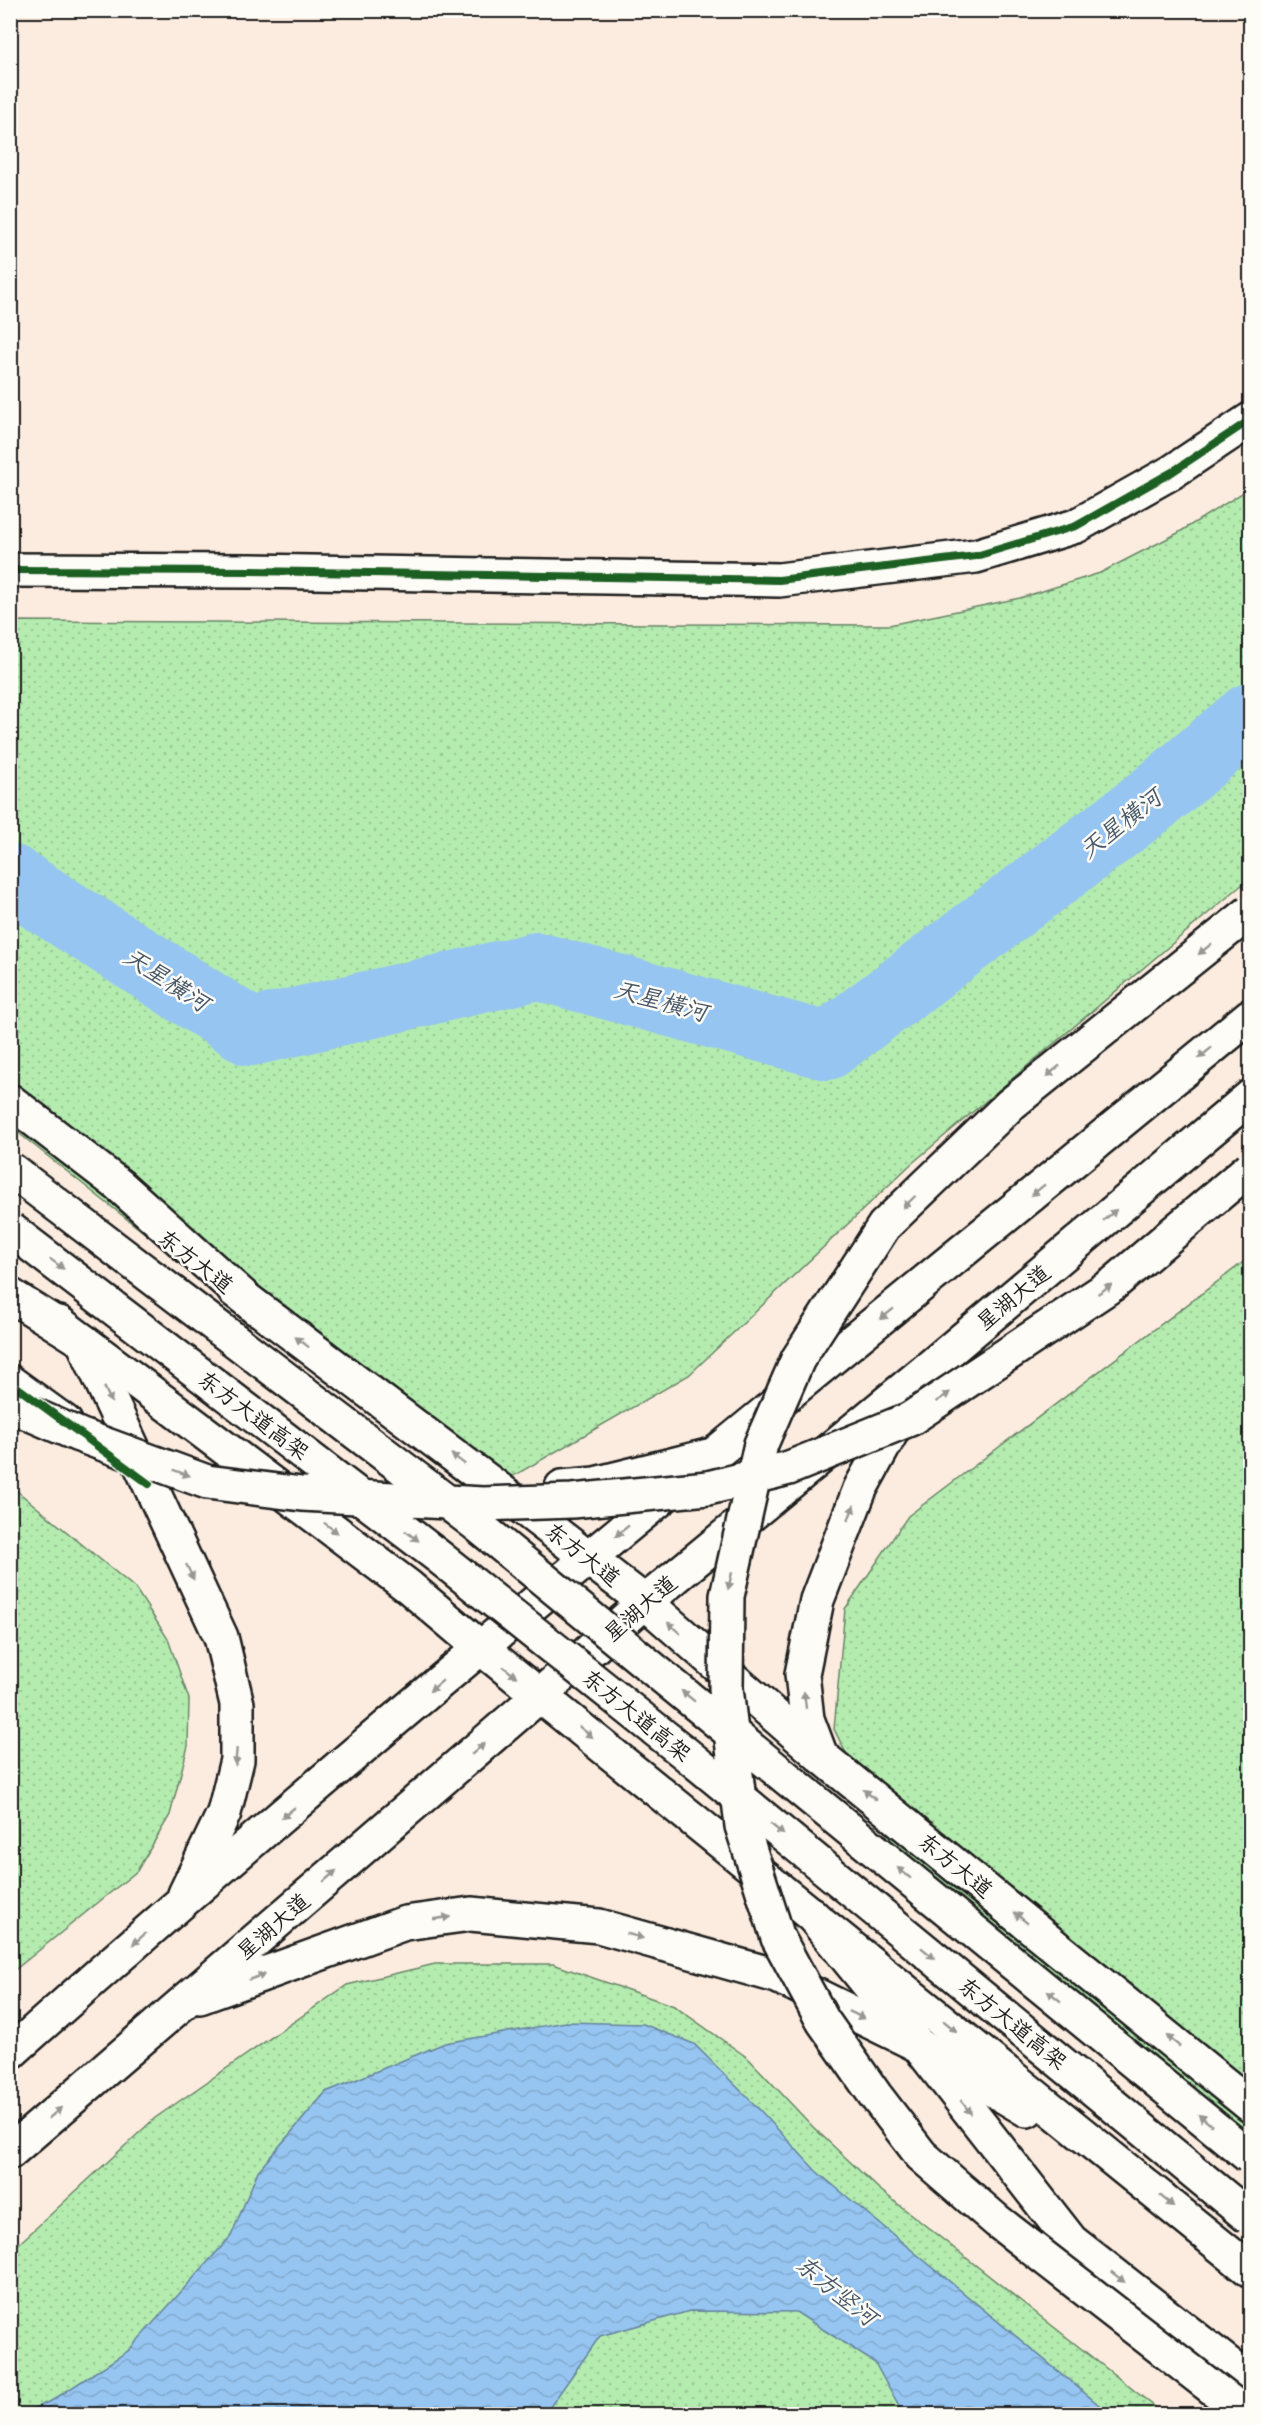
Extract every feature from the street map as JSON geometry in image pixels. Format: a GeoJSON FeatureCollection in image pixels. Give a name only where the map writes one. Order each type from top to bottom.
{"type":"FeatureCollection","features":[{"type":"Feature","properties":{"kind":"main road"},"geometry":{"type":"LineString","coordinates":[[10,570],[264,571],[778,580],[976,556],[1076,526],[1172,472],[1251,420]]}},
{"type":"Feature","properties":{"kind":"main road"},"geometry":{"type":"LineString","coordinates":[[1246,2415],[980,2206],[921,2155],[874,2095],[823,2021],[778,1938],[742,1826],[726,1688],[727,1596],[762,1444],[798,1359],[884,1226],[1011,1104],[1251,912]]}},
{"type":"Feature","properties":{"kind":"main road"},"geometry":{"type":"LineString","coordinates":[[10,2053],[181,1904],[589,1557],[1251,1016]]}},
{"type":"Feature","properties":{"kind":"main road","name":"星湖大道"},"geometry":{"type":"LineString","coordinates":[[10,2152],[645,1602],[924,1372],[1251,1097]]}},
{"type":"Feature","properties":{"kind":"main road"},"geometry":{"type":"LineString","coordinates":[[10,1101],[119,1185],[256,1308]]}},
{"type":"Feature","properties":{"kind":"main road","name":"东方大道"},"geometry":{"type":"LineString","coordinates":[[10,1115],[256,1308],[589,1557],[645,1602],[821,1755],[1251,2105]]}},
{"type":"Feature","properties":{"kind":"main road"},"geometry":{"type":"LineString","coordinates":[[10,1405],[79,1435],[207,1482],[302,1494],[483,1504],[572,1501],[708,1488],[789,1468],[910,1419],[1113,1284],[1251,1168]]}},
{"type":"Feature","properties":{"kind":"main road","name":"东方大道高架"},"geometry":{"type":"LineString","coordinates":[[10,1169],[476,1524],[1251,2157]]}},
{"type":"Feature","properties":{"kind":"main road","name":"东方大道高架"},"geometry":{"type":"LineString","coordinates":[[10,1229],[439,1557],[695,1761],[1251,2218]]}},
{"type":"Feature","properties":{"kind":"main road"},"geometry":{"type":"LineString","coordinates":[[10,1285],[409,1587],[481,1648],[1251,2270]]}},
{"type":"Feature","properties":{"kind":"main road"},"geometry":{"type":"LineString","coordinates":[[10,1295],[83,1341],[221,1637],[237,1704],[237,1760],[224,1813],[181,1904]]}},
{"type":"Feature","properties":{"kind":"main road"},"geometry":{"type":"LineString","coordinates":[[821,1755],[807,1719],[802,1674],[817,1600],[860,1489],[924,1372]]}},
{"type":"Feature","properties":{"kind":"main road"},"geometry":{"type":"LineString","coordinates":[[10,1382],[149,1484]]}},
{"type":"Feature","properties":{"kind":"main road"},"geometry":{"type":"LineString","coordinates":[[505,1494],[595,1484],[716,1454]]}},
{"type":"Feature","properties":{"kind":"main road"},"geometry":{"type":"LineString","coordinates":[[182,2004],[405,1923],[471,1914],[599,1926],[777,1976],[918,2045],[1129,2171]]}},
{"type":"Feature","properties":{"kind":"main road"},"geometry":{"type":"LineString","coordinates":[[811,1914],[918,2045],[1071,2241],[1251,2381]]}},
{"type":"Feature","properties":{"kind":"green space"},"geometry":{"type":"Polygon","coordinates":[[[1250,488],[1250,878],[910,1165],[689,1375],[477,1497],[11,1127],[10,621],[889,625],[1020,598],[1100,573],[1178,533],[1250,488]]]}},
{"type":"Feature","properties":{"kind":"green space"},"geometry":{"type":"Polygon","coordinates":[[[1250,1257],[1250,2156],[916,1894],[834,1729],[845,1609],[908,1516],[1250,1257]]]}},
{"type":"Feature","properties":{"kind":"green space"},"geometry":{"type":"Polygon","coordinates":[[[11,1486],[135,1588],[168,1639],[189,1699],[188,1746],[170,1815],[137,1871],[11,1973],[11,1486]]]}},
{"type":"Feature","properties":{"kind":"green space"},"geometry":{"type":"Polygon","coordinates":[[[435,1964],[553,1964],[674,2006],[748,2058],[813,2127],[879,2189],[1164,2414],[11,2414],[11,2251],[155,2118],[347,1985],[435,1964]]]}},
{"type":"Feature","properties":{"kind":"water","name":"东方竖河"},"geometry":{"type":"Polygon","coordinates":[[[566,2022],[643,2024],[694,2044],[759,2109],[816,2171],[1110,2414],[903,2414],[875,2363],[796,2312],[690,2311],[600,2336],[545,2414],[21,2414],[53,2400],[128,2351],[231,2236],[258,2171],[326,2092],[445,2043],[566,2022]]]}},
{"type":"Feature","properties":{"kind":"waterway","name":"天星横河"},"geometry":{"type":"LineString","coordinates":[[10,878],[251,1032],[537,966],[827,1046],[1147,804],[1250,717]]}},
{"type":"Feature","properties":{"kind":"cycle path"},"geometry":{"type":"LineString","coordinates":[[10,570],[252,571],[779,580],[976,556],[1076,526],[1172,472],[1250,420]]}},
{"type":"Feature","properties":{"kind":"cycle path"},"geometry":{"type":"LineString","coordinates":[[10,1382],[149,1484]]}}]}
